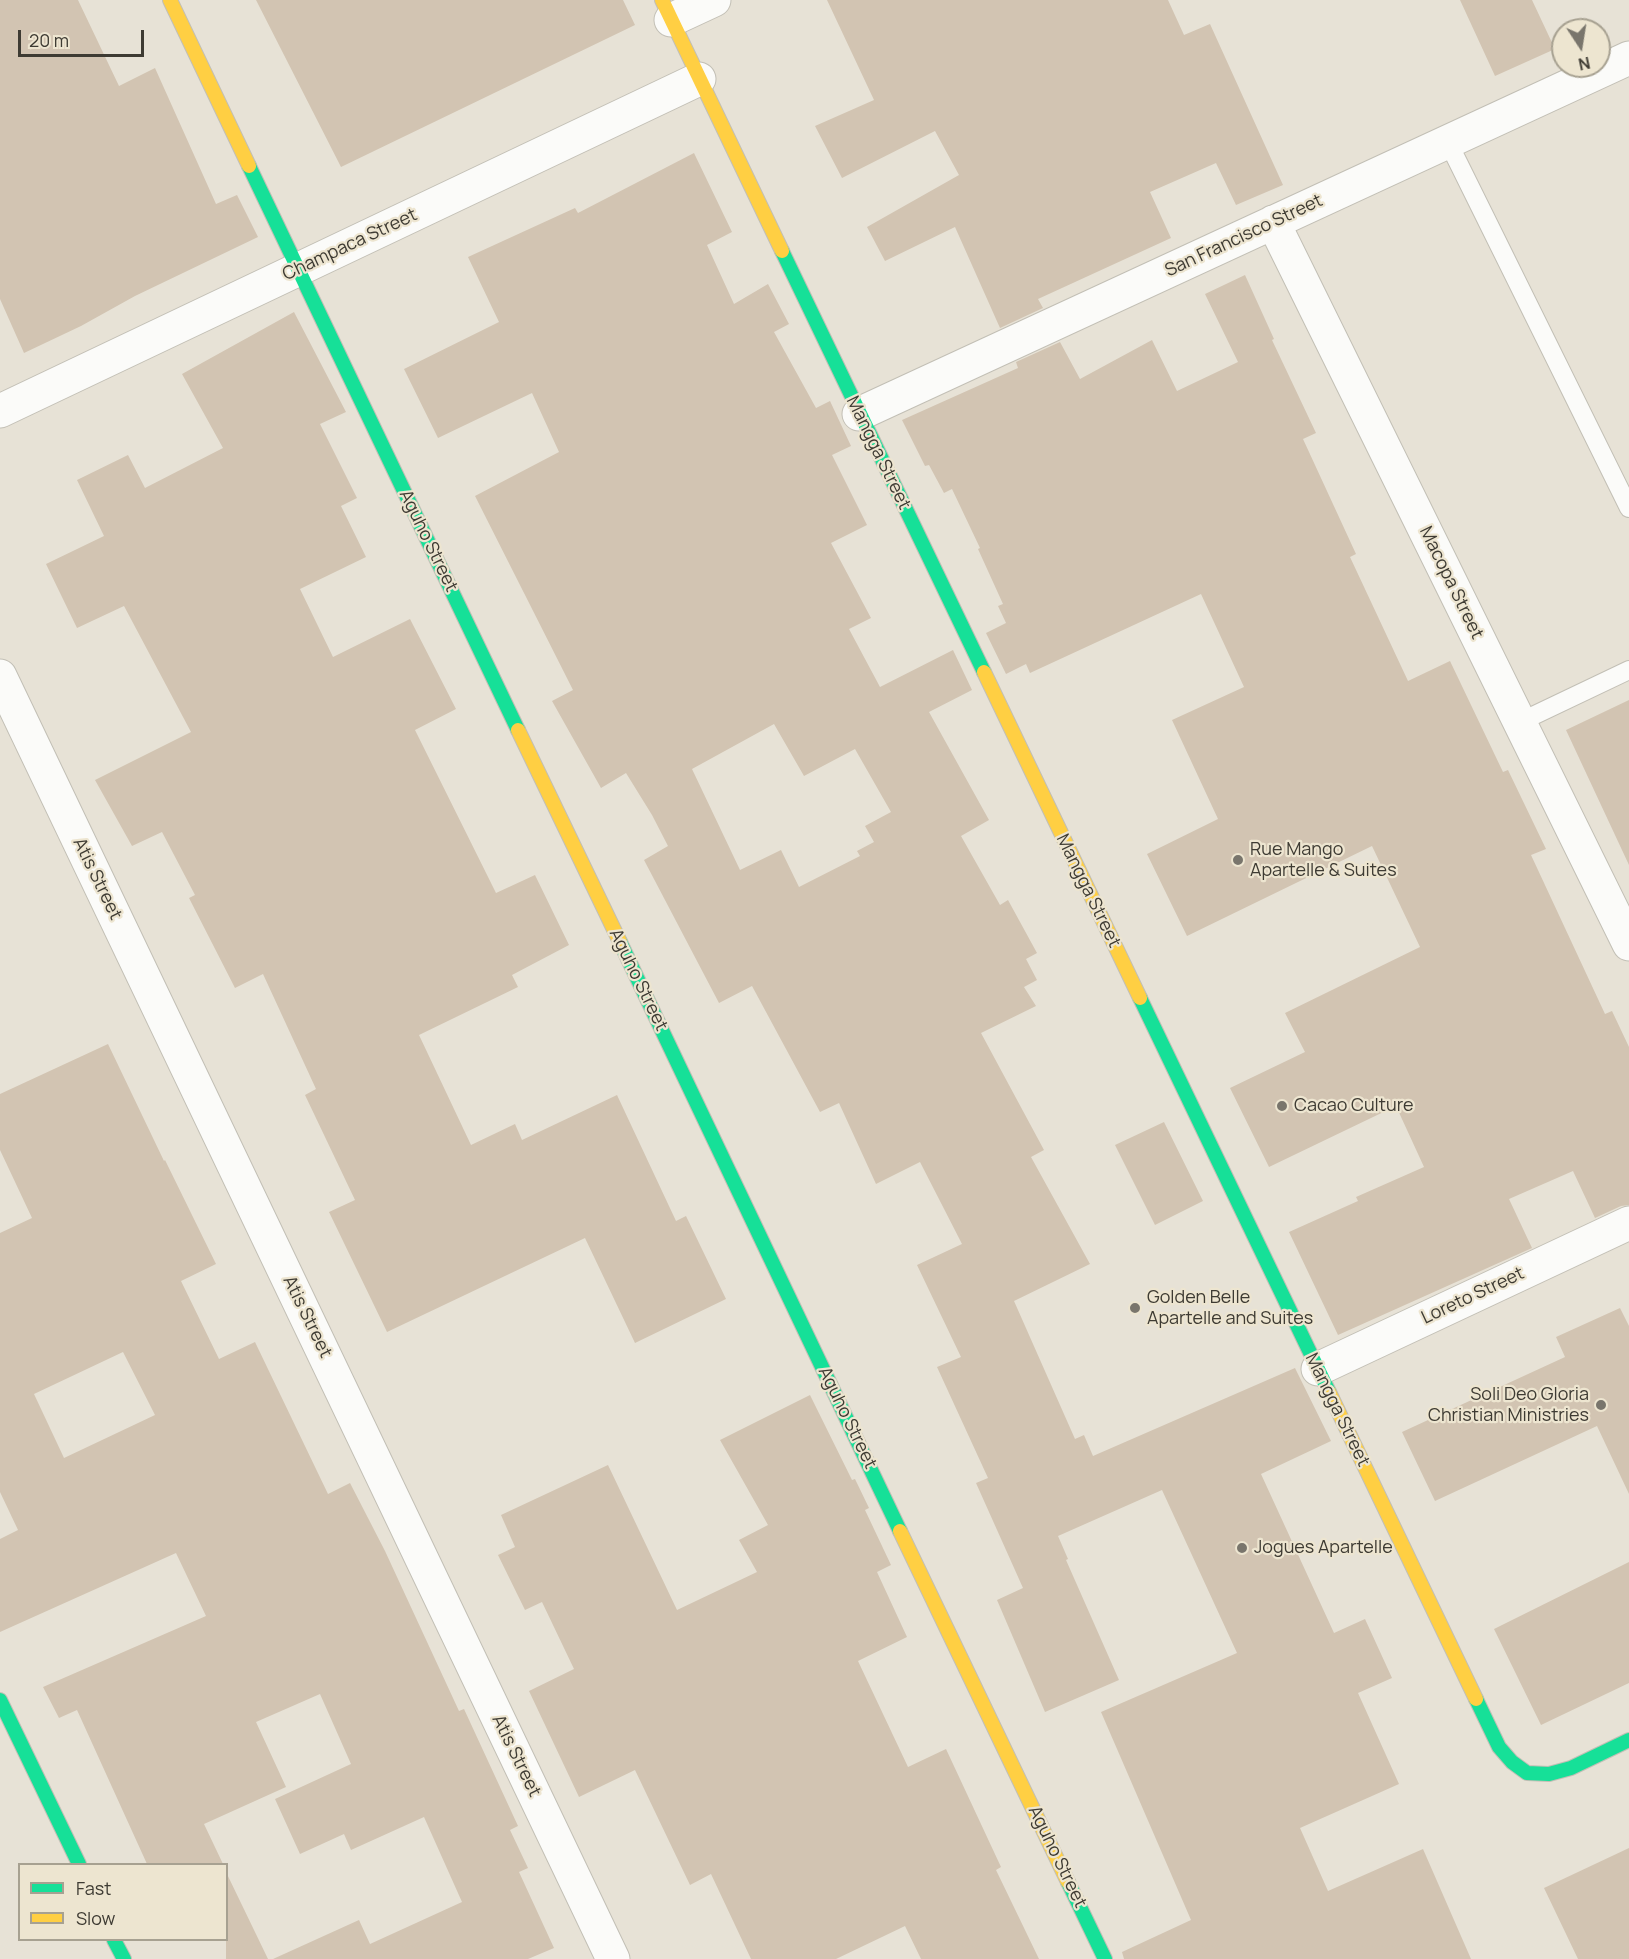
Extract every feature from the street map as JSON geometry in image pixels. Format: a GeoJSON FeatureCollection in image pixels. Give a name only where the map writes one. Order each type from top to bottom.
{"type":"FeatureCollection","features":[{"type":"Feature","properties":{"kind":"street","name":"Aguho Street"},"geometry":{"type":"LineString","coordinates":[[170,0],[1105,1959]]}},
{"type":"Feature","properties":{"kind":"street"},"geometry":{"type":"LineString","coordinates":[[666,10],[714,0]]}},
{"type":"Feature","properties":{"kind":"street","name":"Mangga Street"},"geometry":{"type":"LineString","coordinates":[[666,10],[1499,1747],[1512,1762],[1527,1773],[1549,1774],[1571,1768],[1629,1740]]}},
{"type":"Feature","properties":{"kind":"street","name":"San Francisco Street"},"geometry":{"type":"LineString","coordinates":[[859,414],[1629,58]]}},
{"type":"Feature","properties":{"kind":"street","name":"Champaca Street"},"geometry":{"type":"LineString","coordinates":[[0,411],[699,80]]}},
{"type":"Feature","properties":{"kind":"street","name":"Macopa Street"},"geometry":{"type":"LineString","coordinates":[[1273,222],[1629,944]]}},
{"type":"Feature","properties":{"kind":"street","name":"Atis Street"},"geometry":{"type":"LineString","coordinates":[[0,676],[613,1959]]}},
{"type":"Feature","properties":{"kind":"street","name":"Loreto Street"},"geometry":{"type":"LineString","coordinates":[[1318,1369],[1629,1223]]}},
{"type":"Feature","properties":{"kind":"street"},"geometry":{"type":"LineString","coordinates":[[0,1700],[79,1863]]}},
{"type":"Feature","properties":{"kind":"street"},"geometry":{"type":"LineString","coordinates":[[115,1941],[124,1959]]}},
{"type":"Feature","properties":{"kind":"lane"},"geometry":{"type":"LineString","coordinates":[[1448,142],[1629,508]]}},
{"type":"Feature","properties":{"kind":"lane"},"geometry":{"type":"LineString","coordinates":[[1520,722],[1629,670]]}},
{"type":"Feature","properties":{"kind":"building"},"geometry":{"type":"Polygon","coordinates":[[[0,0],[78,0],[119,86],[155,68],[216,204],[237,195],[258,237],[24,353],[0,299],[0,0]]]}},
{"type":"Feature","properties":{"kind":"building"},"geometry":{"type":"Polygon","coordinates":[[[256,0],[623,0],[635,25],[341,167],[256,0]]]}},
{"type":"Feature","properties":{"kind":"building"},"geometry":{"type":"Polygon","coordinates":[[[827,0],[1168,0],[1184,35],[1210,24],[1283,185],[1236,205],[1216,163],[1150,192],[1171,238],[1038,299],[1043,308],[1000,328],[955,227],[885,261],[867,227],[959,175],[935,131],[842,178],[815,126],[874,100],[827,0]]]}},
{"type":"Feature","properties":{"kind":"building"},"geometry":{"type":"Polygon","coordinates":[[[1460,0],[1532,0],[1551,40],[1551,51],[1495,76],[1460,0]]]}},
{"type":"Feature","properties":{"kind":"building"},"geometry":{"type":"Polygon","coordinates":[[[694,153],[732,232],[707,245],[734,304],[768,284],[789,324],[774,332],[816,408],[830,401],[851,446],[832,455],[867,525],[831,543],[871,618],[849,629],[880,687],[953,650],[972,690],[929,712],[989,820],[961,836],[1000,905],[1008,900],[1037,953],[1026,959],[1037,980],[1024,987],[1036,1006],[981,1033],[1044,1150],[1031,1157],[1090,1264],[1014,1301],[1075,1439],[1084,1435],[1093,1456],[1295,1368],[1331,1441],[1261,1474],[1334,1633],[1365,1619],[1392,1678],[1358,1693],[1399,1784],[1300,1828],[1328,1891],[1423,1849],[1471,1959],[1124,1959],[1122,1952],[1191,1920],[1101,1712],[1237,1653],[1162,1490],[1058,1536],[1068,1559],[1066,1560],[1119,1680],[1045,1712],[997,1600],[1023,1588],[976,1483],[988,1478],[937,1367],[961,1357],[917,1265],[962,1244],[920,1162],[876,1184],[839,1103],[820,1112],[752,986],[719,1003],[644,860],[668,846],[652,815],[626,773],[601,788],[552,701],[573,690],[475,496],[559,452],[532,393],[438,438],[404,369],[499,322],[468,257],[575,208],[578,213],[694,153]],[[774,724],[692,769],[740,870],[781,850],[799,887],[860,856],[857,851],[874,842],[865,826],[891,812],[855,749],[804,776],[774,724]]]}},
{"type":"Feature","properties":{"kind":"building"},"geometry":{"type":"Polygon","coordinates":[[[1245,275],[1274,339],[1272,340],[1316,433],[1303,439],[1356,554],[1350,557],[1408,681],[1450,661],[1503,772],[1508,770],[1546,849],[1531,855],[1605,1014],[1612,1011],[1629,1047],[1629,1205],[1621,1206],[1595,1218],[1573,1171],[1509,1199],[1532,1248],[1338,1335],[1289,1232],[1358,1201],[1356,1197],[1424,1167],[1396,1106],[1269,1167],[1230,1088],[1305,1052],[1285,1013],[1420,947],[1372,846],[1187,936],[1147,854],[1218,819],[1172,720],[1244,687],[1201,594],[1030,673],[1026,664],[1006,674],[986,633],[1006,623],[998,606],[1003,604],[952,489],[944,493],[929,465],[925,466],[902,420],[1018,368],[1016,362],[1060,342],[1080,379],[1152,340],[1177,391],[1238,362],[1205,294],[1245,275]]]}},
{"type":"Feature","properties":{"kind":"building"},"geometry":{"type":"Polygon","coordinates":[[[294,312],[346,412],[320,424],[357,498],[341,506],[366,557],[300,589],[333,657],[410,619],[456,709],[415,730],[496,893],[535,875],[569,945],[512,975],[518,987],[419,1035],[471,1145],[515,1124],[522,1140],[617,1095],[676,1221],[686,1216],[726,1299],[635,1343],[585,1238],[387,1332],[329,1212],[355,1200],[305,1095],[316,1089],[263,974],[235,988],[189,898],[195,895],[162,832],[132,846],[95,780],[191,732],[124,606],[77,628],[46,564],[104,536],[77,480],[128,455],[145,488],[223,448],[182,374],[294,312]]]}},
{"type":"Feature","properties":{"kind":"building"},"geometry":{"type":"Polygon","coordinates":[[[1629,700],[1629,865],[1566,730],[1629,700]]]}},
{"type":"Feature","properties":{"kind":"building"},"geometry":{"type":"Polygon","coordinates":[[[108,1044],[216,1264],[181,1281],[219,1359],[255,1342],[328,1494],[350,1483],[385,1551],[459,1711],[464,1709],[518,1826],[510,1830],[528,1868],[519,1872],[554,1948],[528,1959],[273,1959],[359,1920],[370,1944],[462,1902],[424,1817],[351,1850],[344,1834],[300,1854],[275,1799],[351,1764],[320,1694],[256,1722],[286,1787],[204,1824],[223,1863],[147,1863],[77,1710],[59,1718],[43,1687],[206,1616],[176,1553],[0,1632],[0,1539],[18,1530],[0,1492],[0,1233],[32,1218],[0,1150],[0,1094],[108,1044]],[[123,1352],[34,1394],[64,1458],[155,1415],[123,1352]]]}},
{"type":"Feature","properties":{"kind":"building"},"geometry":{"type":"Polygon","coordinates":[[[1164,1122],[1203,1201],[1155,1225],[1115,1145],[1164,1122]]]}},
{"type":"Feature","properties":{"kind":"building"},"geometry":{"type":"Polygon","coordinates":[[[1620,1308],[1629,1326],[1629,1494],[1597,1426],[1435,1501],[1402,1432],[1565,1357],[1556,1337],[1620,1308]]]}},
{"type":"Feature","properties":{"kind":"building"},"geometry":{"type":"Polygon","coordinates":[[[810,1395],[852,1480],[855,1479],[869,1508],[865,1510],[891,1565],[877,1572],[907,1637],[858,1661],[908,1767],[946,1749],[1001,1867],[996,1870],[1039,1959],[921,1959],[905,1926],[836,1959],[751,1959],[711,1874],[690,1885],[635,1770],[579,1797],[529,1691],[574,1669],[542,1602],[525,1610],[498,1555],[515,1547],[501,1515],[608,1465],[677,1610],[757,1572],[739,1540],[768,1525],[720,1440],[810,1395]]]}},
{"type":"Feature","properties":{"kind":"building"},"geometry":{"type":"Polygon","coordinates":[[[1629,1562],[1629,1683],[1541,1725],[1494,1629],[1629,1562]]]}},
{"type":"Feature","properties":{"kind":"building"},"geometry":{"type":"Polygon","coordinates":[[[1629,1848],[1629,1959],[1578,1959],[1544,1888],[1629,1848]]]}},
{"type":"Feature","properties":{"kind":"building"},"geometry":{"type":"Polygon","coordinates":[[[228,1876],[268,1959],[226,1959],[226,1941],[228,1941],[228,1876]]]}},
{"type":"Feature","properties":{"kind":"traffic: fast"},"geometry":{"type":"LineString","coordinates":[[249,166],[518,730]]}},
{"type":"Feature","properties":{"kind":"traffic: fast"},"geometry":{"type":"LineString","coordinates":[[782,251],[984,672]]}},
{"type":"Feature","properties":{"kind":"traffic: fast"},"geometry":{"type":"LineString","coordinates":[[620,942],[900,1531]]}},
{"type":"Feature","properties":{"kind":"traffic: fast"},"geometry":{"type":"LineString","coordinates":[[1140,998],[1329,1392]]}},
{"type":"Feature","properties":{"kind":"traffic: fast"},"geometry":{"type":"LineString","coordinates":[[1476,1699],[1499,1747],[1512,1762],[1527,1773],[1549,1774],[1571,1768],[1629,1740]]}},
{"type":"Feature","properties":{"kind":"traffic: fast"},"geometry":{"type":"LineString","coordinates":[[0,1700],[79,1863]]}},
{"type":"Feature","properties":{"kind":"traffic: fast"},"geometry":{"type":"LineString","coordinates":[[1068,1882],[1105,1959]]}},
{"type":"Feature","properties":{"kind":"traffic: fast"},"geometry":{"type":"LineString","coordinates":[[115,1941],[124,1959]]}},
{"type":"Feature","properties":{"kind":"traffic: slow"},"geometry":{"type":"LineString","coordinates":[[170,0],[249,166]]}},
{"type":"Feature","properties":{"kind":"traffic: slow"},"geometry":{"type":"LineString","coordinates":[[662,0],[782,251]]}},
{"type":"Feature","properties":{"kind":"traffic: slow"},"geometry":{"type":"LineString","coordinates":[[984,672],[1140,998]]}},
{"type":"Feature","properties":{"kind":"traffic: slow"},"geometry":{"type":"LineString","coordinates":[[518,730],[620,942]]}},
{"type":"Feature","properties":{"kind":"traffic: slow"},"geometry":{"type":"LineString","coordinates":[[1329,1392],[1476,1699]]}},
{"type":"Feature","properties":{"kind":"traffic: slow"},"geometry":{"type":"LineString","coordinates":[[900,1531],[1068,1882]]}},
{"type":"Feature","properties":{"kind":"place","name":"Rue Mango Apartelle & Suites"},"geometry":{"type":"Point","coordinates":[1238,860]}},
{"type":"Feature","properties":{"kind":"place","name":"Cacao Culture"},"geometry":{"type":"Point","coordinates":[1282,1106]}},
{"type":"Feature","properties":{"kind":"place","name":"Golden Belle Apartelle and Suites"},"geometry":{"type":"Point","coordinates":[1135,1308]}},
{"type":"Feature","properties":{"kind":"place","name":"Soli Deo Gloria Christian Ministries"},"geometry":{"type":"Point","coordinates":[1601,1405]}},
{"type":"Feature","properties":{"kind":"place","name":"Jogues Apartelle"},"geometry":{"type":"Point","coordinates":[1242,1548]}}]}
